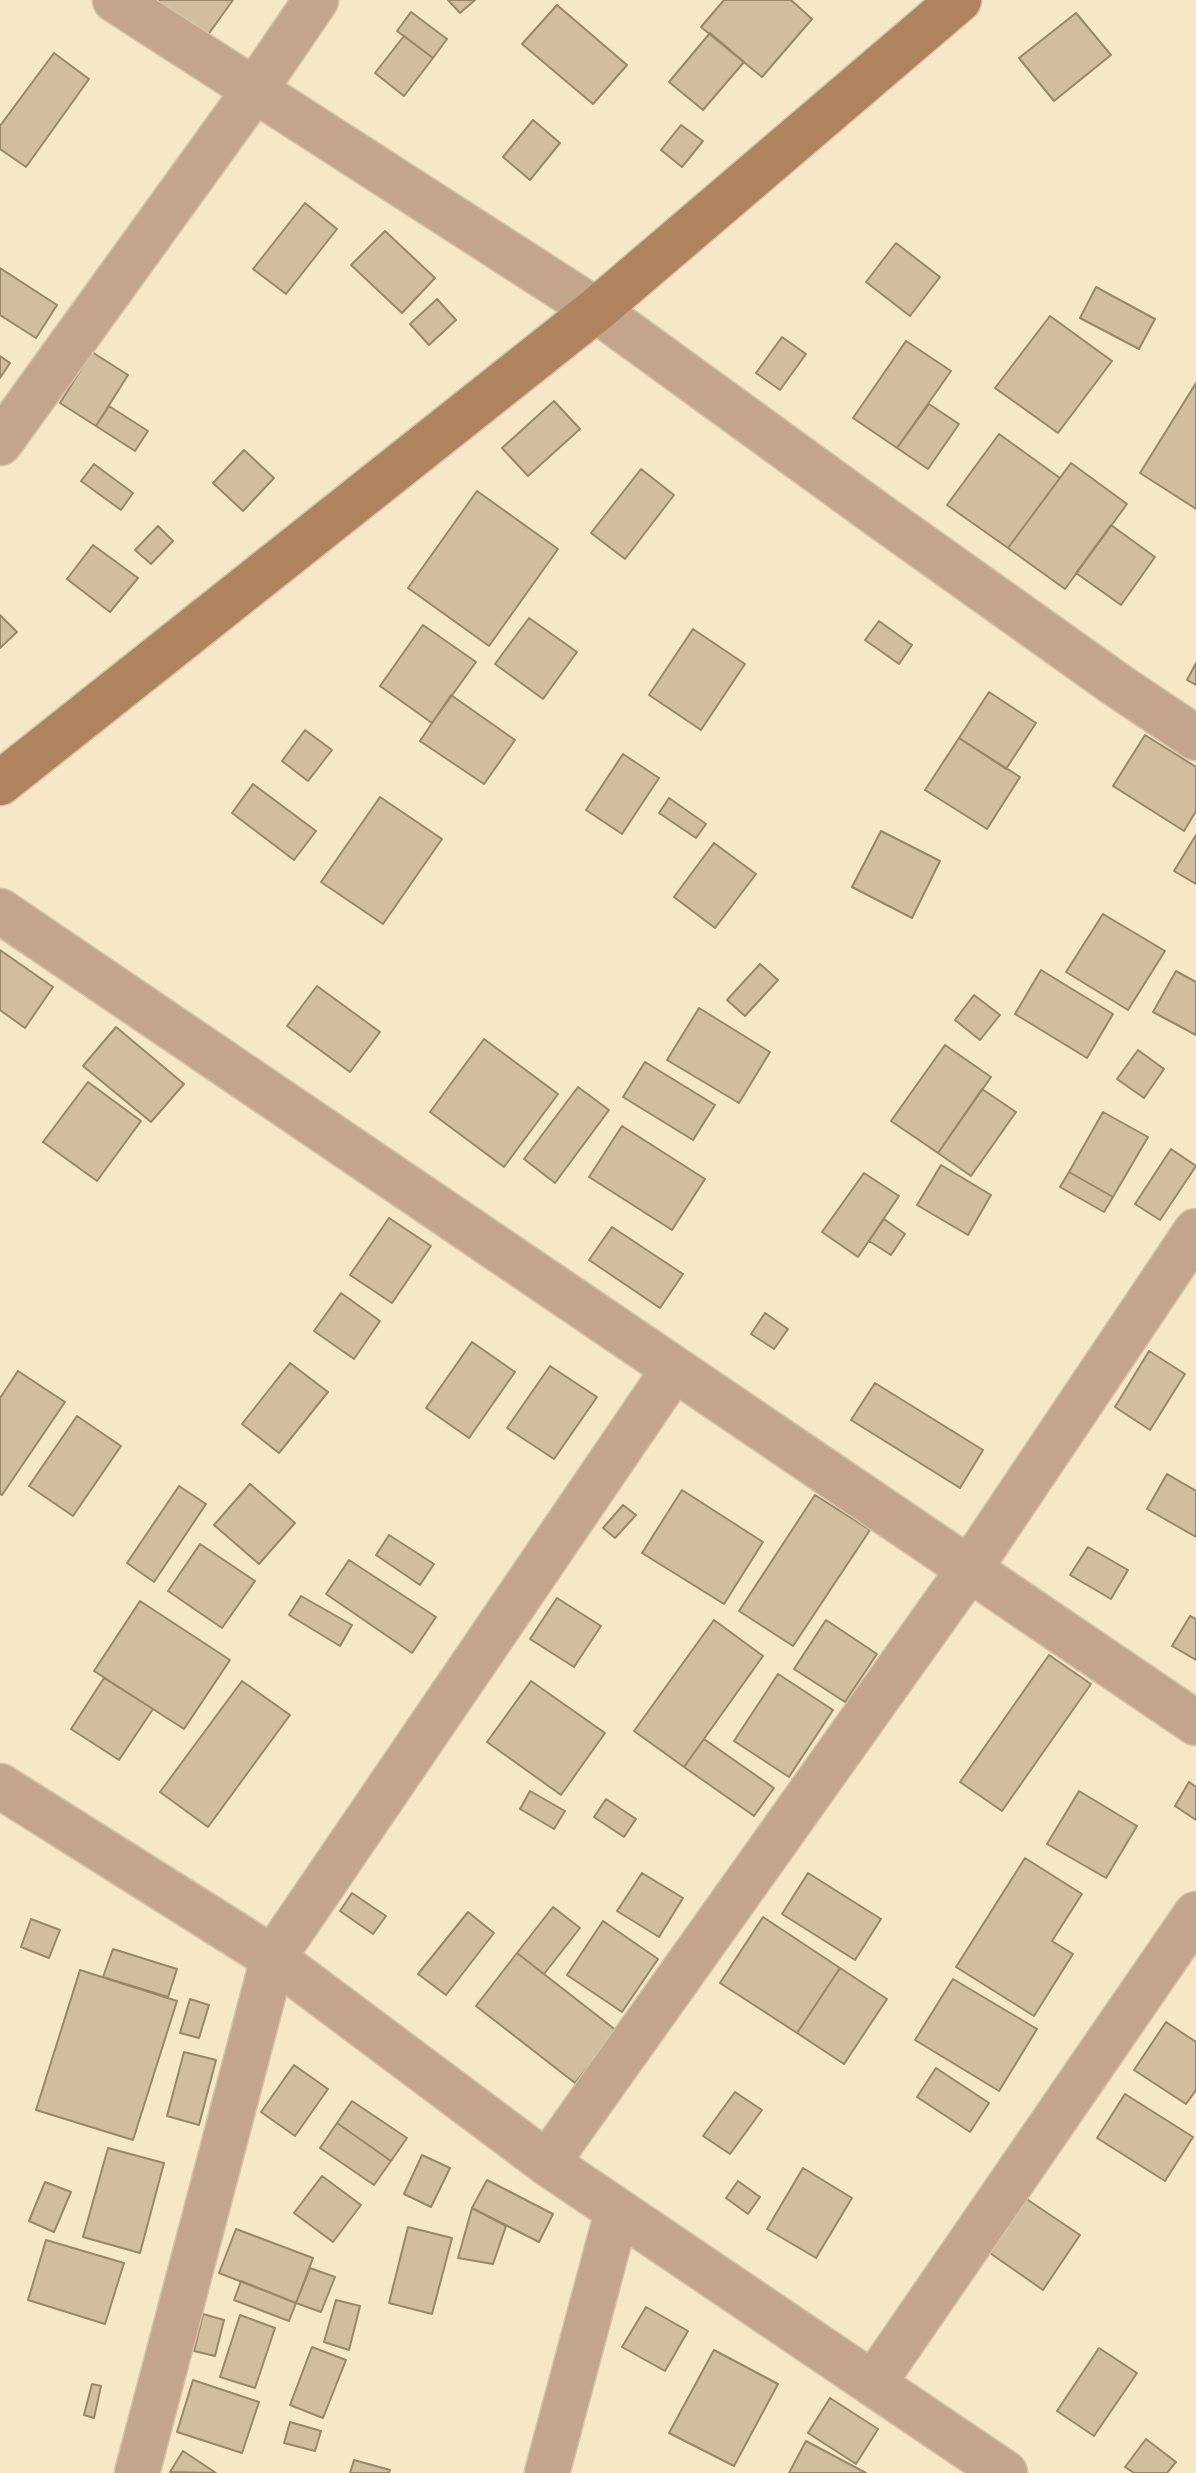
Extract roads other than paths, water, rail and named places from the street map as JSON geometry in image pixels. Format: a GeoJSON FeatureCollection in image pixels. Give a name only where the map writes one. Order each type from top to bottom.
{"type":"FeatureCollection","features":[{"type":"Feature","properties":{"kind":"street"},"geometry":{"type":"LineString","coordinates":[[115,0],[596,310],[881,517],[1196,738]]}},
{"type":"Feature","properties":{"kind":"street"},"geometry":{"type":"LineString","coordinates":[[0,443],[316,0]]}},
{"type":"Feature","properties":{"kind":"street"},"geometry":{"type":"LineString","coordinates":[[0,783],[596,310],[959,0]]}},
{"type":"Feature","properties":{"kind":"street"},"geometry":{"type":"LineString","coordinates":[[0,911],[1196,1723]]}},
{"type":"Feature","properties":{"kind":"street"},"geometry":{"type":"LineString","coordinates":[[547,2163],[970,1568],[1196,1231]]}},
{"type":"Feature","properties":{"kind":"street"},"geometry":{"type":"LineString","coordinates":[[137,2473],[273,1958],[674,1369]]}},
{"type":"Feature","properties":{"kind":"street"},"geometry":{"type":"LineString","coordinates":[[0,1786],[273,1958],[547,2163],[873,2384],[950,2456],[1005,2473]]}},
{"type":"Feature","properties":{"kind":"street"},"geometry":{"type":"LineString","coordinates":[[873,2384],[1196,1914]]}},
{"type":"Feature","properties":{"kind":"street"},"geometry":{"type":"LineString","coordinates":[[547,2473],[617,2212]]}}]}
